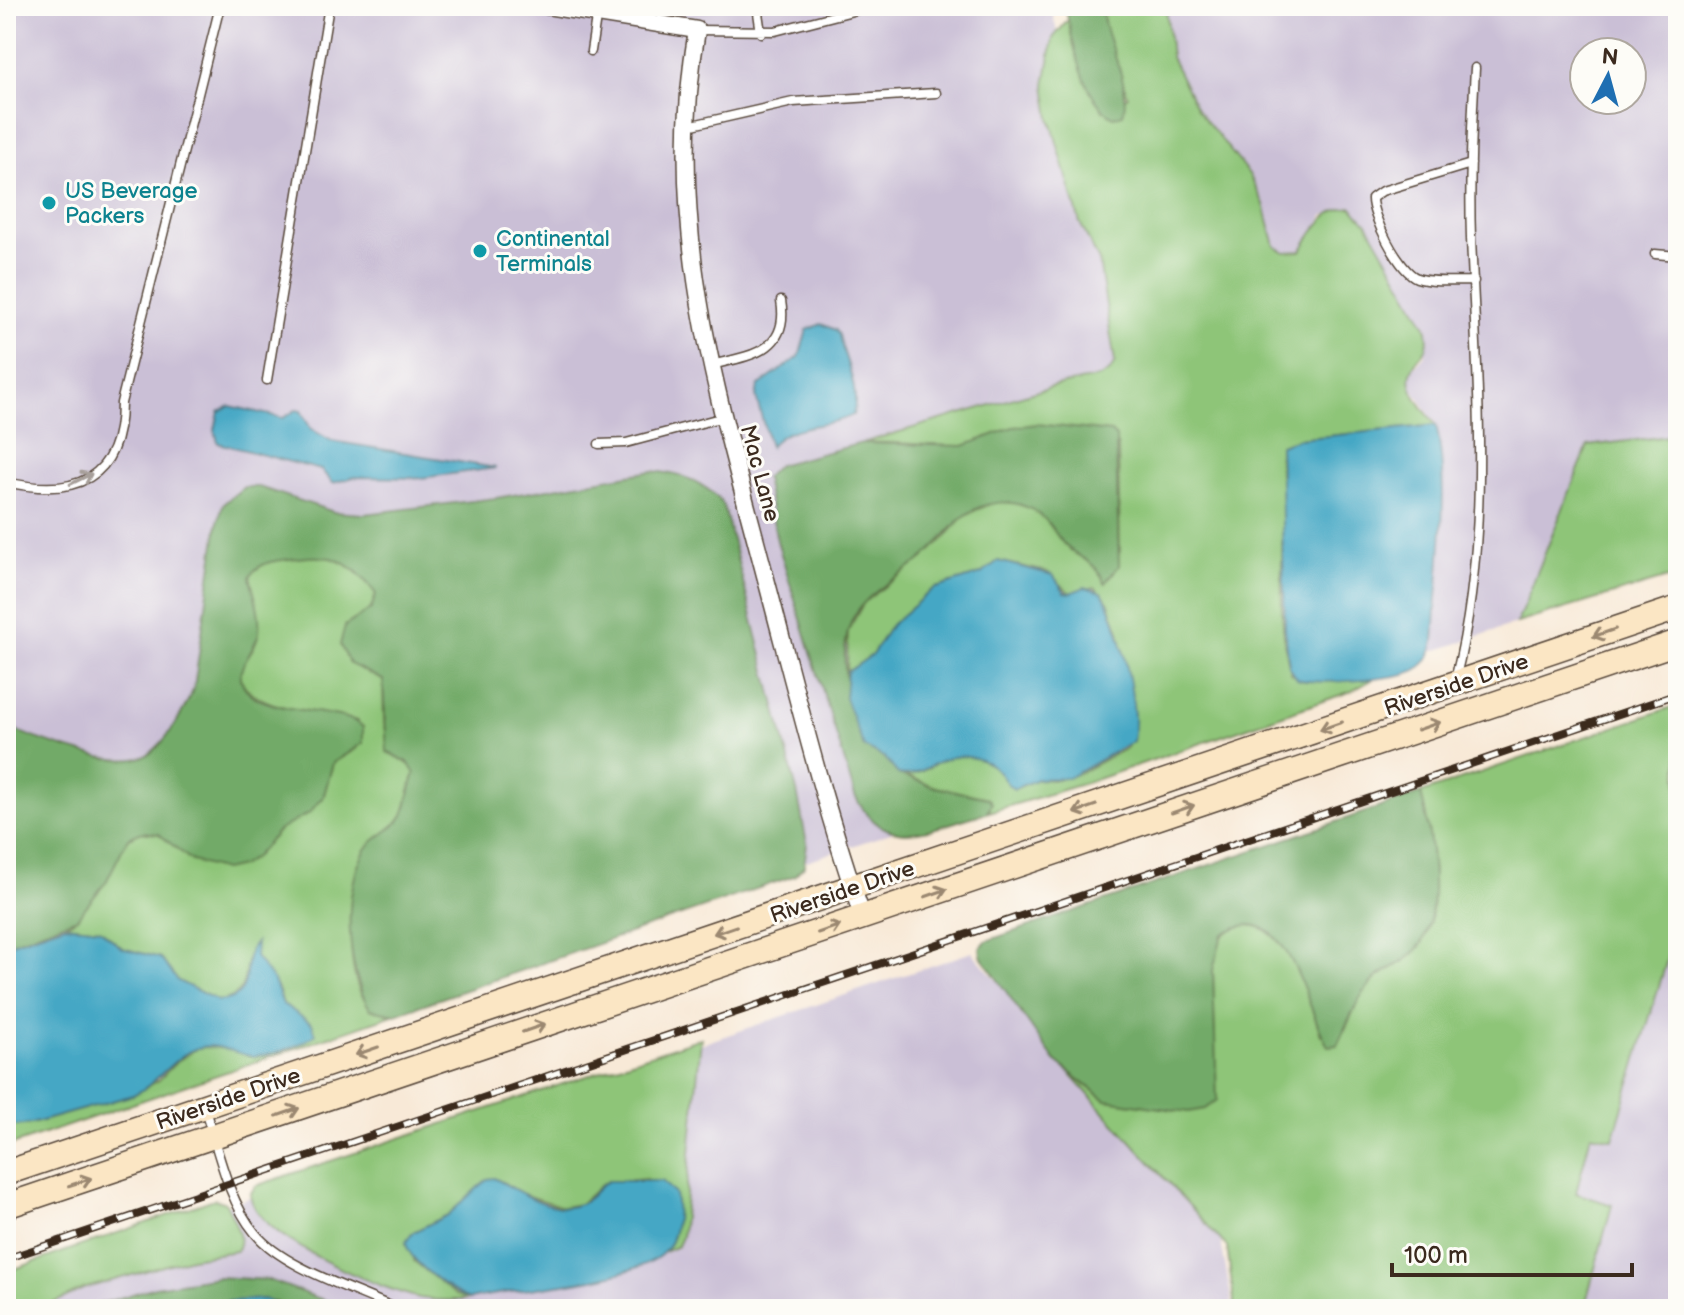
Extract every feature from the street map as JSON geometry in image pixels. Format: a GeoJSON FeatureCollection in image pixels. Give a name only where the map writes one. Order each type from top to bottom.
{"type":"FeatureCollection","features":[{"type":"Feature","properties":{"kind":"main road","name":"Riverside Drive"},"geometry":{"type":"LineString","coordinates":[[6,1173],[1678,608]]}},
{"type":"Feature","properties":{"kind":"main road","name":"Riverside Drive"},"geometry":{"type":"LineString","coordinates":[[6,1206],[1678,642]]}},
{"type":"Feature","properties":{"kind":"street"},"geometry":{"type":"LineString","coordinates":[[547,6],[597,10],[697,30]]}},
{"type":"Feature","properties":{"kind":"street","name":"Mac Lane"},"geometry":{"type":"LineString","coordinates":[[697,30],[687,126],[686,206],[690,252],[711,365],[863,918]]}},
{"type":"Feature","properties":{"kind":"lane"},"geometry":{"type":"LineString","coordinates":[[6,482],[53,489],[88,477],[117,445],[121,403],[220,6]]}},
{"type":"Feature","properties":{"kind":"lane"},"geometry":{"type":"LineString","coordinates":[[267,380],[329,6]]}},
{"type":"Feature","properties":{"kind":"lane"},"geometry":{"type":"LineString","coordinates":[[757,6],[761,33]]}},
{"type":"Feature","properties":{"kind":"lane"},"geometry":{"type":"LineString","coordinates":[[697,30],[761,33],[872,6]]}},
{"type":"Feature","properties":{"kind":"lane"},"geometry":{"type":"LineString","coordinates":[[591,51],[597,10]]}},
{"type":"Feature","properties":{"kind":"lane"},"geometry":{"type":"LineString","coordinates":[[1454,684],[1465,641],[1473,582],[1480,453],[1471,164],[1475,68]]}},
{"type":"Feature","properties":{"kind":"lane"},"geometry":{"type":"LineString","coordinates":[[687,126],[793,102],[936,93]]}},
{"type":"Feature","properties":{"kind":"lane"},"geometry":{"type":"LineString","coordinates":[[1471,164],[1382,191],[1372,198],[1371,208],[1401,264],[1416,277],[1474,281]]}},
{"type":"Feature","properties":{"kind":"lane"},"geometry":{"type":"LineString","coordinates":[[1655,254],[1678,256]]}},
{"type":"Feature","properties":{"kind":"lane"},"geometry":{"type":"LineString","coordinates":[[711,365],[759,352],[772,343],[782,328],[781,301]]}},
{"type":"Feature","properties":{"kind":"lane"},"geometry":{"type":"LineString","coordinates":[[599,444],[626,443],[724,417]]}},
{"type":"Feature","properties":{"kind":"lane"},"geometry":{"type":"LineString","coordinates":[[204,1106],[236,1200],[257,1236],[296,1262],[396,1309]]}},
{"type":"Feature","properties":{"kind":"lane"},"geometry":{"type":"LineString","coordinates":[[1167,1309],[1186,1309]]}},
{"type":"Feature","properties":{"kind":"shaded area"},"geometry":{"type":"Polygon","coordinates":[[[6,6],[1051,6],[1218,724],[6,1128],[6,6]]]}},
{"type":"Feature","properties":{"kind":"shaded area"},"geometry":{"type":"Polygon","coordinates":[[[1166,6],[1678,6],[1678,334],[1669,436],[1588,447],[1517,623],[1432,652],[1441,455],[1436,425],[1410,384],[1411,371],[1426,354],[1426,326],[1367,223],[1352,207],[1324,215],[1301,251],[1285,252],[1275,246],[1264,204],[1249,174],[1197,109],[1171,57],[1166,6]]]}},
{"type":"Feature","properties":{"kind":"shaded area"},"geometry":{"type":"Polygon","coordinates":[[[1678,923],[1678,1309],[1584,1309],[1612,1205],[1576,1193],[1591,1134],[1613,1139],[1678,923]]]}},
{"type":"Feature","properties":{"kind":"shaded area"},"geometry":{"type":"Polygon","coordinates":[[[972,952],[1220,1236],[1233,1309],[6,1309],[6,1280],[972,952]]]}},
{"type":"Feature","properties":{"kind":"green space"},"geometry":{"type":"Polygon","coordinates":[[[1065,6],[1102,6],[1107,34],[1124,87],[1123,114],[1114,117],[1094,98],[1080,68],[1065,6]]]}},
{"type":"Feature","properties":{"kind":"green space"},"geometry":{"type":"Polygon","coordinates":[[[1102,6],[1166,6],[1171,57],[1197,109],[1249,174],[1264,204],[1275,246],[1285,252],[1301,251],[1322,221],[1342,208],[1352,207],[1367,223],[1426,326],[1428,343],[1414,366],[1410,380],[1418,400],[1436,425],[1298,439],[1280,445],[1283,630],[1291,673],[1304,681],[1375,678],[1352,691],[1089,782],[986,813],[990,809],[988,798],[935,787],[905,775],[960,755],[988,763],[1015,789],[1037,779],[1057,780],[1080,773],[1126,748],[1135,728],[1119,631],[1108,601],[1095,587],[1070,593],[1047,572],[998,561],[981,574],[933,589],[891,625],[872,655],[847,672],[848,631],[864,602],[946,537],[960,520],[996,502],[1012,502],[1037,511],[1052,525],[1063,543],[1098,567],[1120,552],[1118,445],[1095,434],[1057,428],[962,446],[862,443],[1055,386],[1100,377],[1110,371],[1115,362],[1099,261],[1080,223],[1050,118],[1045,85],[1053,38],[1068,20],[1077,57],[1103,111],[1128,96],[1106,38],[1102,6]]]}},
{"type":"Feature","properties":{"kind":"green space"},"geometry":{"type":"Polygon","coordinates":[[[1678,334],[1678,575],[1517,623],[1588,446],[1669,436],[1678,334]]]}},
{"type":"Feature","properties":{"kind":"green space"},"geometry":{"type":"Polygon","coordinates":[[[1037,424],[1111,432],[1116,437],[1119,566],[1105,583],[1095,568],[1068,548],[1039,514],[1030,508],[1010,503],[989,504],[969,513],[924,557],[868,599],[853,617],[845,658],[848,688],[864,747],[884,757],[898,774],[935,787],[988,798],[992,803],[986,813],[930,830],[897,832],[882,827],[868,815],[855,796],[777,541],[765,478],[778,465],[862,443],[964,446],[1013,427],[1037,424]]]}},
{"type":"Feature","properties":{"kind":"green space"},"geometry":{"type":"Polygon","coordinates":[[[652,471],[692,480],[723,504],[797,791],[807,844],[804,866],[794,876],[396,1014],[370,1009],[362,993],[352,951],[350,906],[353,884],[367,848],[403,815],[415,774],[408,762],[387,752],[383,680],[350,664],[340,645],[345,626],[371,609],[376,594],[355,571],[336,559],[299,558],[264,564],[250,577],[258,611],[259,632],[241,674],[246,689],[256,698],[287,708],[340,716],[363,727],[363,743],[333,763],[323,798],[309,813],[278,831],[256,856],[241,866],[224,870],[192,861],[159,834],[142,832],[128,838],[106,882],[77,918],[6,945],[6,727],[99,757],[136,759],[157,748],[176,724],[194,688],[218,522],[223,504],[244,487],[259,487],[334,512],[364,514],[496,498],[652,471]]]}},
{"type":"Feature","properties":{"kind":"green space"},"geometry":{"type":"Polygon","coordinates":[[[315,554],[350,567],[376,594],[371,609],[345,626],[362,670],[383,680],[384,725],[401,759],[414,768],[403,815],[369,848],[359,866],[351,913],[352,953],[358,987],[375,1008],[396,1014],[6,1147],[6,1127],[31,1124],[133,1095],[159,1080],[176,1062],[199,1047],[229,1048],[245,1054],[312,1025],[283,1004],[278,989],[255,957],[255,944],[250,952],[242,987],[230,998],[218,1001],[178,981],[160,958],[122,948],[100,929],[65,925],[77,918],[128,838],[142,832],[159,834],[174,845],[256,856],[278,831],[308,813],[323,798],[333,763],[356,749],[358,721],[269,702],[253,694],[243,684],[241,671],[255,644],[258,626],[250,576],[270,562],[315,554]]]}},
{"type":"Feature","properties":{"kind":"green space"},"geometry":{"type":"Polygon","coordinates":[[[1678,705],[1678,923],[1613,1139],[1591,1134],[1576,1193],[1612,1205],[1584,1309],[1235,1309],[1227,1247],[1071,1075],[1106,1100],[1216,1100],[1213,970],[1222,937],[1239,926],[1256,926],[1270,933],[1283,947],[1303,983],[1321,1035],[1345,1030],[1366,989],[1417,951],[1428,931],[1432,913],[1433,870],[1421,793],[1678,705]]]}},
{"type":"Feature","properties":{"kind":"green space"},"geometry":{"type":"Polygon","coordinates":[[[1421,793],[1431,848],[1433,891],[1428,929],[1421,944],[1411,955],[1373,981],[1357,1003],[1337,1045],[1328,1046],[1302,983],[1278,941],[1263,928],[1245,925],[1222,935],[1213,970],[1217,1100],[1205,1109],[1188,1112],[1106,1100],[1055,1061],[981,956],[980,948],[986,941],[1421,793]]]}},
{"type":"Feature","properties":{"kind":"green space"},"geometry":{"type":"Polygon","coordinates":[[[701,1038],[682,1237],[678,1246],[664,1252],[674,1229],[676,1203],[646,1179],[603,1183],[580,1204],[563,1207],[523,1194],[501,1181],[483,1183],[448,1215],[413,1232],[414,1261],[456,1295],[470,1299],[426,1299],[401,1293],[350,1273],[296,1245],[258,1212],[250,1195],[255,1186],[701,1038]]]}},
{"type":"Feature","properties":{"kind":"green space"},"geometry":{"type":"Polygon","coordinates":[[[214,1199],[226,1203],[234,1221],[240,1240],[236,1251],[191,1258],[83,1289],[41,1309],[6,1309],[6,1272],[214,1199]]]}},
{"type":"Feature","properties":{"kind":"green space"},"geometry":{"type":"Polygon","coordinates":[[[217,1277],[269,1280],[348,1309],[285,1309],[275,1302],[240,1301],[216,1302],[196,1309],[84,1309],[155,1287],[217,1277]]]}},
{"type":"Feature","properties":{"kind":"water"},"geometry":{"type":"Polygon","coordinates":[[[821,324],[836,330],[839,335],[855,395],[853,415],[796,430],[777,439],[770,447],[756,397],[758,386],[799,357],[807,330],[821,324]]]}},
{"type":"Feature","properties":{"kind":"water"},"geometry":{"type":"Polygon","coordinates":[[[230,406],[283,418],[296,410],[301,411],[311,429],[332,441],[496,468],[421,478],[354,477],[333,483],[321,470],[218,443],[215,430],[219,412],[230,406]]]}},
{"type":"Feature","properties":{"kind":"water"},"geometry":{"type":"Polygon","coordinates":[[[1436,425],[1443,505],[1434,642],[1429,657],[1418,669],[1377,679],[1297,679],[1289,666],[1285,629],[1280,445],[1298,439],[1436,425]]]}},
{"type":"Feature","properties":{"kind":"water"},"geometry":{"type":"Polygon","coordinates":[[[998,561],[1053,575],[1065,592],[1085,587],[1102,592],[1115,623],[1131,687],[1133,741],[1068,778],[1037,779],[1014,789],[988,763],[971,757],[958,756],[909,775],[898,774],[884,757],[864,747],[845,698],[847,672],[872,655],[891,625],[933,589],[981,574],[998,561]]]}},
{"type":"Feature","properties":{"kind":"water"},"geometry":{"type":"Polygon","coordinates":[[[65,925],[100,929],[122,948],[160,958],[178,981],[218,1001],[231,998],[244,986],[250,950],[256,942],[255,957],[274,981],[283,1004],[312,1024],[316,1034],[286,1050],[268,1055],[245,1055],[212,1046],[198,1048],[180,1057],[133,1095],[31,1124],[6,1127],[6,945],[65,925]]]}},
{"type":"Feature","properties":{"kind":"water"},"geometry":{"type":"Polygon","coordinates":[[[494,1178],[538,1201],[562,1207],[584,1202],[608,1181],[662,1181],[675,1194],[674,1233],[663,1253],[627,1271],[470,1299],[432,1275],[414,1257],[406,1242],[413,1232],[448,1215],[487,1179],[494,1178]]]}},
{"type":"Feature","properties":{"kind":"water"},"geometry":{"type":"Polygon","coordinates":[[[264,1299],[285,1309],[196,1309],[216,1302],[264,1299]]]}},
{"type":"Feature","properties":{"kind":"railway"},"geometry":{"type":"LineString","coordinates":[[6,1259],[1678,694]]}},
{"type":"Feature","properties":{"kind":"place","name":"US Beverage Packers"},"geometry":{"type":"Point","coordinates":[49,203]}},
{"type":"Feature","properties":{"kind":"place","name":"Continental Terminals"},"geometry":{"type":"Point","coordinates":[480,251]}}]}
